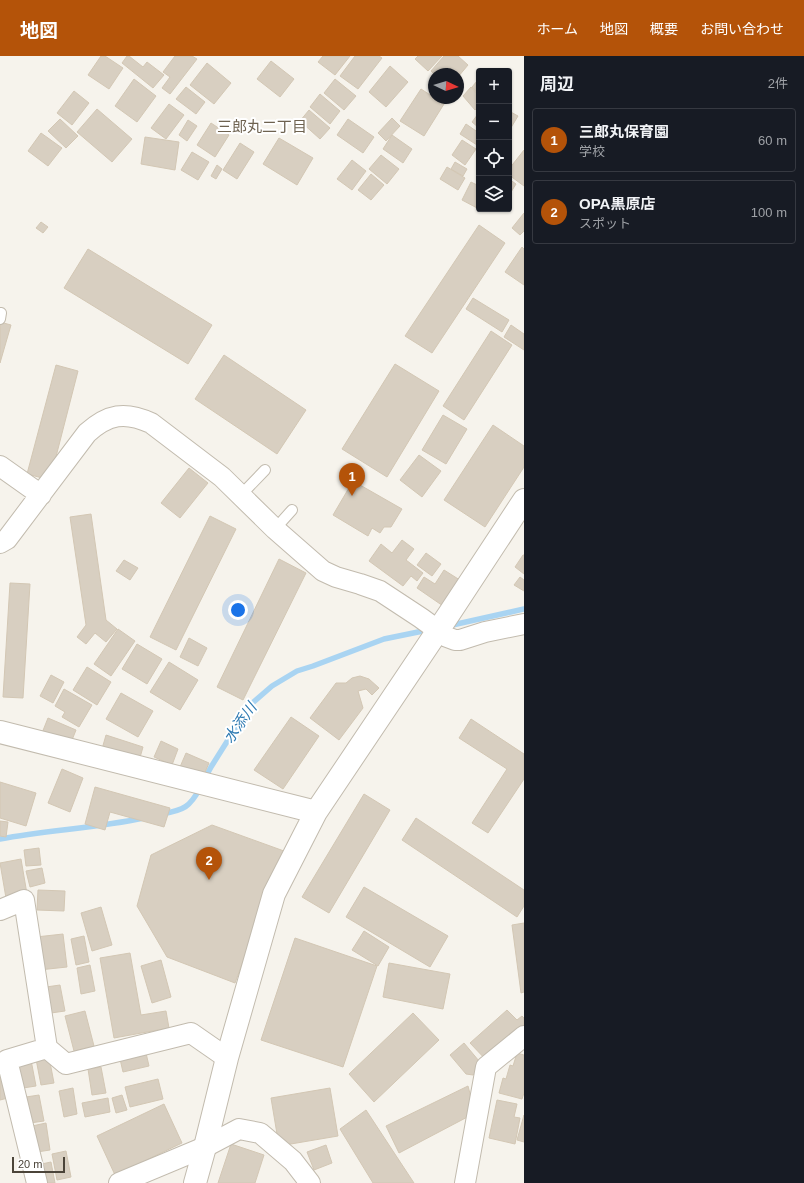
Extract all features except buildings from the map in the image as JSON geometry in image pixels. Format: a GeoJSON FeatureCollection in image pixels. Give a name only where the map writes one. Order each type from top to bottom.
{"type":"FeatureCollection","features":[{"type":"Feature","properties":{"kind":"street"},"geometry":{"type":"LineString","coordinates":[[0,544],[7,539],[42,495],[87,433],[97,424],[108,418],[124,415],[138,417],[151,423],[222,477],[275,529],[323,571],[336,577],[380,591],[455,640],[524,624]]}},
{"type":"Feature","properties":{"kind":"street"},"geometry":{"type":"LineString","coordinates":[[0,466],[42,495]]}},
{"type":"Feature","properties":{"kind":"street"},"geometry":{"type":"LineString","coordinates":[[195,1183],[206,1147],[227,1058],[274,894],[316,812],[437,628],[524,500]]}},
{"type":"Feature","properties":{"kind":"street"},"geometry":{"type":"LineString","coordinates":[[0,732],[316,812]]}},
{"type":"Feature","properties":{"kind":"street"},"geometry":{"type":"LineString","coordinates":[[0,910],[24,900],[47,1048],[66,1064],[191,1033],[227,1058]]}},
{"type":"Feature","properties":{"kind":"street"},"geometry":{"type":"LineString","coordinates":[[465,1183],[486,1068],[524,1036]]}},
{"type":"Feature","properties":{"kind":"street"},"geometry":{"type":"LineString","coordinates":[[37,1183],[7,1060],[47,1048]]}},
{"type":"Feature","properties":{"kind":"street"},"geometry":{"type":"LineString","coordinates":[[119,1183],[206,1147],[239,1129],[260,1133],[293,1161],[310,1183]]}},
{"type":"Feature","properties":{"kind":"lane"},"geometry":{"type":"LineString","coordinates":[[240,496],[265,470]]}},
{"type":"Feature","properties":{"kind":"lane"},"geometry":{"type":"LineString","coordinates":[[275,529],[292,510]]}},
{"type":"Feature","properties":{"kind":"waterway","name":"水添川"},"geometry":{"type":"LineString","coordinates":[[448,626],[524,609]]}},
{"type":"Feature","properties":{"kind":"waterway","name":"水添川"},"geometry":{"type":"LineString","coordinates":[[204,780],[250,705],[272,686],[297,671],[384,639],[428,630]]}},
{"type":"Feature","properties":{"kind":"waterway","name":"水添川"},"geometry":{"type":"LineString","coordinates":[[162,814],[186,807],[193,800],[200,788]]}},
{"type":"Feature","properties":{"kind":"waterway","name":"水添川"},"geometry":{"type":"LineString","coordinates":[[0,839],[144,818]]}},
{"type":"Feature","properties":{"kind":"place","name":"三郎丸保育園"},"geometry":{"type":"Point","coordinates":[352,496]}},
{"type":"Feature","properties":{"kind":"place","name":"OPA黒原店"},"geometry":{"type":"Point","coordinates":[209,880]}},
{"type":"Feature","properties":{"kind":"district","name":"三郎丸二丁目"},"geometry":{"type":"Point","coordinates":[262,127]}}]}
